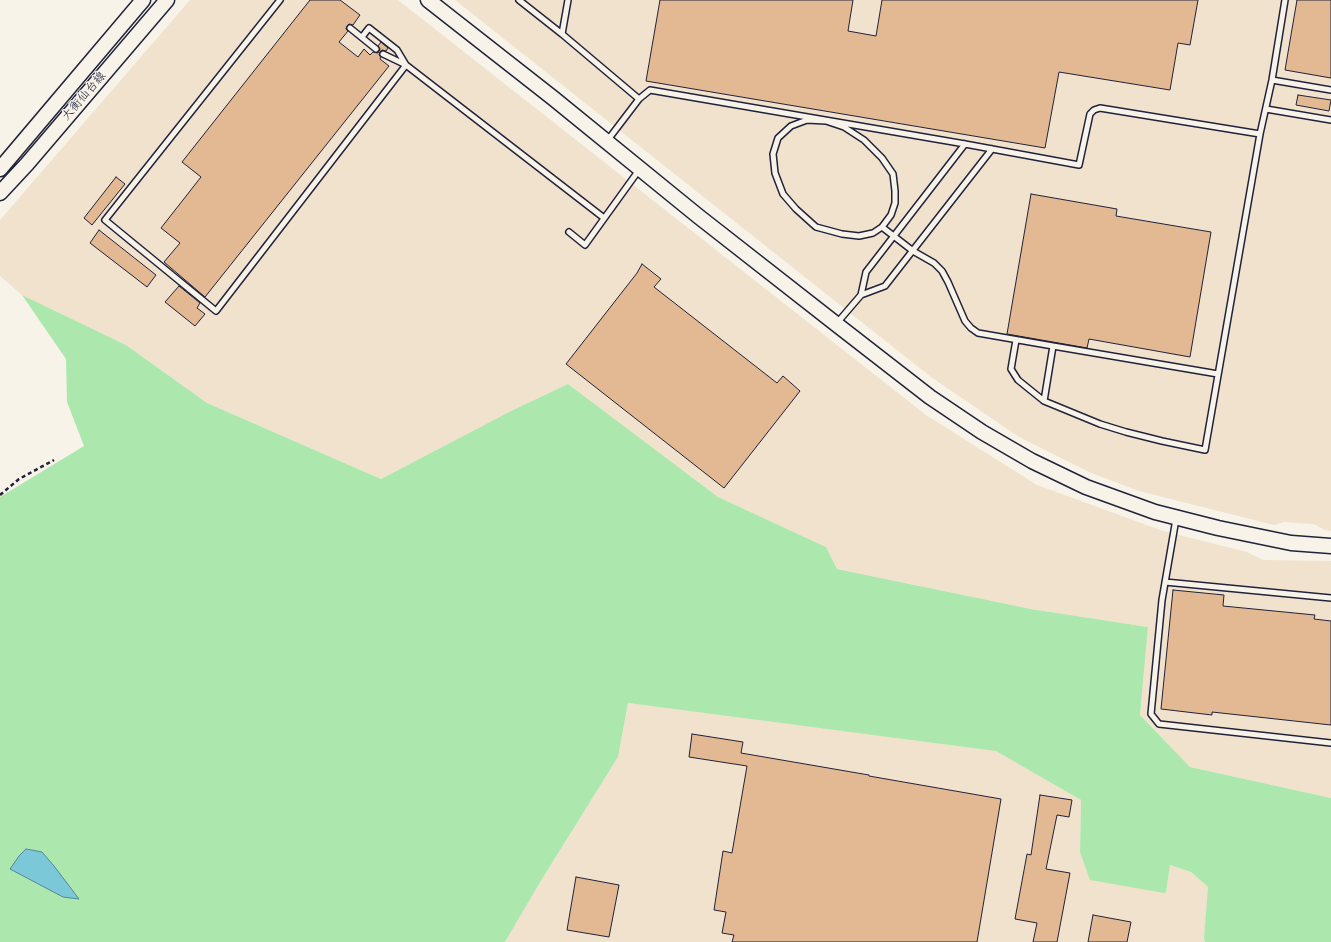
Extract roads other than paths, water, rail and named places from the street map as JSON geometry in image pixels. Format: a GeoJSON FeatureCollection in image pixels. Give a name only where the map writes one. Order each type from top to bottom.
{"type":"FeatureCollection","features":[{"type":"Feature","properties":{"kind":"street","name":"大衡仙台線"},"geometry":{"type":"LineString","coordinates":[[0,169],[143,0]]}},
{"type":"Feature","properties":{"kind":"street","name":"大衡仙台線"},"geometry":{"type":"LineString","coordinates":[[0,193],[28,164],[168,0]]}},
{"type":"Feature","properties":{"kind":"street"},"geometry":{"type":"LineString","coordinates":[[428,0],[836,324],[930,397],[982,432],[1032,461],[1086,487],[1155,512],[1218,528],[1291,543],[1331,546]]}},
{"type":"Feature","properties":{"kind":"lane"},"geometry":{"type":"LineString","coordinates":[[280,0],[105,220],[216,312],[406,65]]}},
{"type":"Feature","properties":{"kind":"lane"},"geometry":{"type":"LineString","coordinates":[[519,0],[639,99]]}},
{"type":"Feature","properties":{"kind":"lane"},"geometry":{"type":"LineString","coordinates":[[562,34],[568,0]]}},
{"type":"Feature","properties":{"kind":"lane"},"geometry":{"type":"LineString","coordinates":[[1016,340],[1011,369],[1018,380],[1044,401],[1101,424],[1126,432],[1205,450],[1260,134],[1272,80],[1285,0]]}},
{"type":"Feature","properties":{"kind":"lane"},"geometry":{"type":"LineString","coordinates":[[350,28],[376,49]]}},
{"type":"Feature","properties":{"kind":"lane"},"geometry":{"type":"LineString","coordinates":[[362,37],[369,28],[397,50],[406,65]]}},
{"type":"Feature","properties":{"kind":"lane"},"geometry":{"type":"LineString","coordinates":[[383,54],[406,65],[604,218]]}},
{"type":"Feature","properties":{"kind":"lane"},"geometry":{"type":"LineString","coordinates":[[1272,80],[1331,90]]}},
{"type":"Feature","properties":{"kind":"lane"},"geometry":{"type":"LineString","coordinates":[[606,142],[639,99],[650,90],[1079,165],[1090,114],[1094,110],[1100,108],[1260,134]]}},
{"type":"Feature","properties":{"kind":"lane"},"geometry":{"type":"LineString","coordinates":[[1266,109],[1331,120]]}},
{"type":"Feature","properties":{"kind":"lane"},"geometry":{"type":"LineString","coordinates":[[807,120],[826,121],[844,127],[864,140],[882,158],[893,174],[895,203],[891,215],[882,227],[873,233],[859,236],[842,234],[816,227],[796,209],[783,194],[775,173],[773,154],[778,138],[790,126],[807,120]]}},
{"type":"Feature","properties":{"kind":"lane"},"geometry":{"type":"LineString","coordinates":[[836,324],[861,295],[866,272],[965,144]]}},
{"type":"Feature","properties":{"kind":"lane"},"geometry":{"type":"LineString","coordinates":[[861,295],[886,286],[992,149]]}},
{"type":"Feature","properties":{"kind":"lane"},"geometry":{"type":"LineString","coordinates":[[569,232],[585,245],[640,169]]}},
{"type":"Feature","properties":{"kind":"lane"},"geometry":{"type":"LineString","coordinates":[[882,227],[913,251],[934,263],[942,271],[965,321],[978,333],[1218,374]]}},
{"type":"Feature","properties":{"kind":"lane"},"geometry":{"type":"LineString","coordinates":[[1044,401],[1053,346]]}},
{"type":"Feature","properties":{"kind":"lane"},"geometry":{"type":"LineString","coordinates":[[1176,518],[1162,600],[1150,714],[1159,724],[1331,743]]}},
{"type":"Feature","properties":{"kind":"lane"},"geometry":{"type":"LineString","coordinates":[[1165,582],[1331,598]]}},
{"type":"Feature","properties":{"kind":"water"},"geometry":{"type":"Polygon","coordinates":[[[26,849],[42,852],[79,899],[63,897],[10,869],[26,849]]]}}]}
